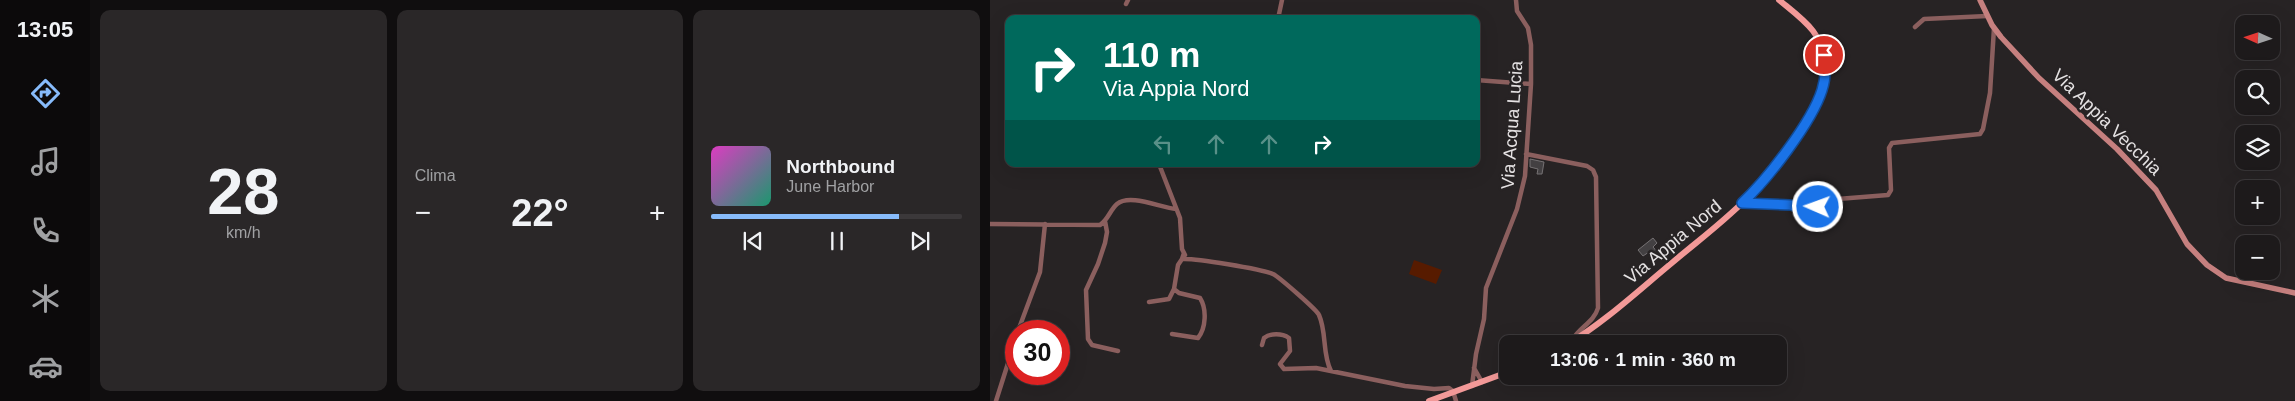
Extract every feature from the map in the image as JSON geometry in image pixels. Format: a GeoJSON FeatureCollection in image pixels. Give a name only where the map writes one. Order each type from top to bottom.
{"type":"FeatureCollection","features":[{"type":"Feature","properties":{"kind":"main road","name":"Via Appia Nord"},"geometry":{"type":"LineString","coordinates":[[1579,335],[1616,308],[1742,203],[1767,176],[1806,121],[1819,99],[1825,80],[1825,59],[1817,36],[1805,20],[1779,0]]}},
{"type":"Feature","properties":{"kind":"main road","name":"Via Appia Vecchia"},"geometry":{"type":"LineString","coordinates":[[1980,0],[1994,28],[2029,67],[2118,149],[2154,189],[2164,201],[2187,244],[2210,268],[2229,278],[2295,293]]}},
{"type":"Feature","properties":{"kind":"main road"},"geometry":{"type":"LineString","coordinates":[[1429,401],[1499,375]]}},
{"type":"Feature","properties":{"kind":"street"},"geometry":{"type":"LineString","coordinates":[[1279,15],[1282,0]]}},
{"type":"Feature","properties":{"kind":"street","name":"Via Acqua Lucia"},"geometry":{"type":"LineString","coordinates":[[1472,386],[1484,320],[1486,288],[1521,198],[1531,84],[1530,34],[1517,11],[1516,0]]}},
{"type":"Feature","properties":{"kind":"street"},"geometry":{"type":"LineString","coordinates":[[1915,26],[1924,19],[1987,16]]}},
{"type":"Feature","properties":{"kind":"street"},"geometry":{"type":"LineString","coordinates":[[1742,203],[1790,205],[1814,210],[1824,200],[1888,195],[1892,190],[1889,148],[1892,143],[1980,134],[1983,129],[1990,90],[1994,28]]}},
{"type":"Feature","properties":{"kind":"street"},"geometry":{"type":"LineString","coordinates":[[1480,80],[1531,84]]}},
{"type":"Feature","properties":{"kind":"street"},"geometry":{"type":"LineString","coordinates":[[1526,154],[1587,166],[1593,170],[1596,177],[1598,308],[1593,318],[1575,335]]}},
{"type":"Feature","properties":{"kind":"street"},"geometry":{"type":"LineString","coordinates":[[1149,302],[1167,300],[1171,297],[1178,265],[1184,257],[1181,224],[1160,167]]}},
{"type":"Feature","properties":{"kind":"street"},"geometry":{"type":"LineString","coordinates":[[990,224],[1098,226],[1105,221],[1116,205],[1125,200],[1176,209]]}},
{"type":"Feature","properties":{"kind":"street"},"geometry":{"type":"LineString","coordinates":[[1105,221],[1107,230],[1105,242],[1098,264],[1086,290],[1088,340],[1092,345],[1118,351]]}},
{"type":"Feature","properties":{"kind":"street"},"geometry":{"type":"LineString","coordinates":[[1022,320],[1040,272],[1046,224]]}},
{"type":"Feature","properties":{"kind":"street"},"geometry":{"type":"LineString","coordinates":[[1184,257],[1268,273],[1279,278],[1319,313],[1324,334],[1327,362],[1331,372]]}},
{"type":"Feature","properties":{"kind":"street"},"geometry":{"type":"LineString","coordinates":[[1172,334],[1198,338],[1201,334],[1205,314],[1200,298],[1178,293],[1174,289]]}},
{"type":"Feature","properties":{"kind":"street"},"geometry":{"type":"LineString","coordinates":[[1262,345],[1266,336],[1285,335],[1290,340],[1290,349],[1280,363],[1281,368],[1316,368],[1410,387],[1449,388],[1454,392],[1456,401]]}},
{"type":"Feature","properties":{"kind":"street"},"geometry":{"type":"LineString","coordinates":[[1474,368],[1482,382]]}},
{"type":"Feature","properties":{"kind":"street"},"geometry":{"type":"LineString","coordinates":[[996,401],[1005,372]]}},
{"type":"Feature","properties":{"kind":"shaded area"},"geometry":{"type":"Polygon","coordinates":[[[1414,260],[1442,270],[1436,284],[1409,274],[1414,260]]]}},
{"type":"Feature","properties":{"kind":"building"},"geometry":{"type":"Polygon","coordinates":[[[1530,159],[1544,162],[1542,174],[1537,174],[1538,169],[1530,167],[1530,159]]]}},
{"type":"Feature","properties":{"kind":"building"},"geometry":{"type":"Polygon","coordinates":[[[1653,238],[1657,243],[1653,247],[1659,254],[1654,258],[1649,252],[1643,256],[1638,250],[1653,238]]]}},
{"type":"Feature","properties":{"kind":"route"},"geometry":{"type":"LineString","coordinates":[[1818,207],[1817,210],[1814,210],[1790,205],[1742,203],[1767,176],[1814,107],[1825,80],[1826,66],[1824,55]]}}]}
